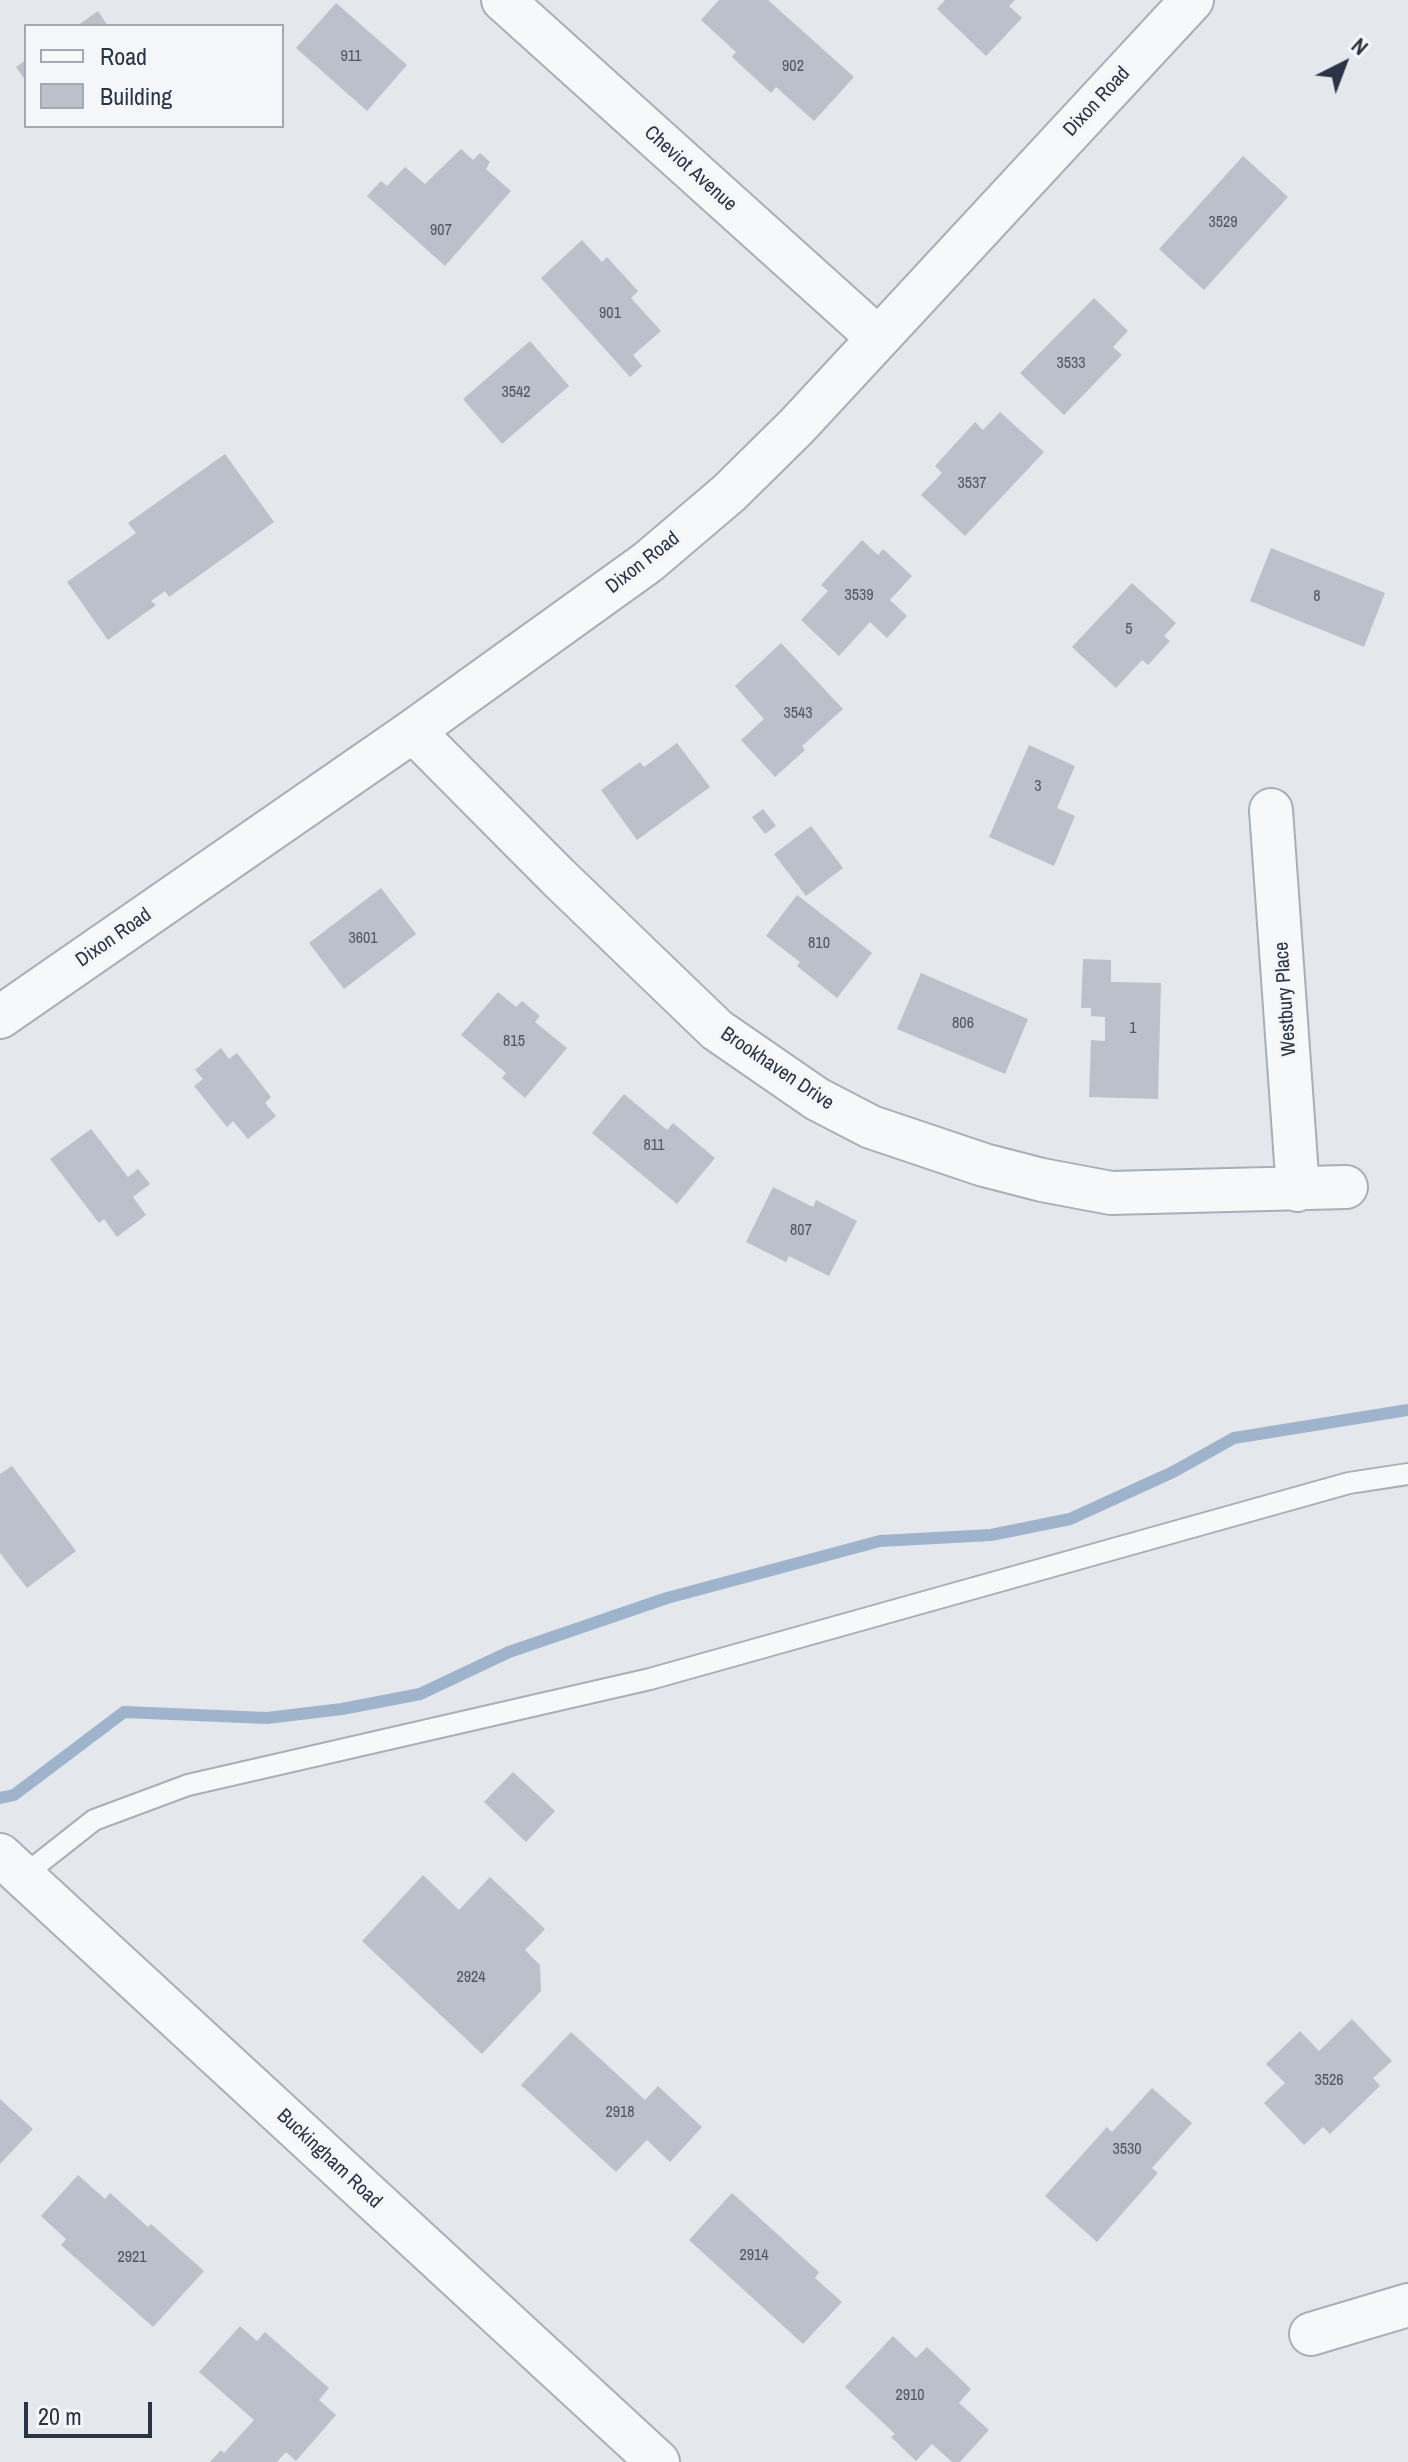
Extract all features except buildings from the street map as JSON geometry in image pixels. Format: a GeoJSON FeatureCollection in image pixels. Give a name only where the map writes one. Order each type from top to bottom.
{"type":"FeatureCollection","features":[{"type":"Feature","properties":{"kind":"street","name":"Cheviot Avenue"},"geometry":{"type":"LineString","coordinates":[[503,0],[877,337]]}},
{"type":"Feature","properties":{"kind":"street","name":"Dixon Road"},"geometry":{"type":"LineString","coordinates":[[0,1017],[413,731],[648,562],[717,503],[797,426],[1192,0]]}},
{"type":"Feature","properties":{"kind":"street","name":"Brookhaven Drive"},"geometry":{"type":"LineString","coordinates":[[413,731],[558,877],[717,1030],[830,1106],[871,1127],[984,1165],[1111,1193],[1346,1187]]}},
{"type":"Feature","properties":{"kind":"street","name":"Westbury Place"},"geometry":{"type":"LineString","coordinates":[[1271,810],[1298,1190]]}},
{"type":"Feature","properties":{"kind":"street","name":"Buckingham Road"},"geometry":{"type":"LineString","coordinates":[[11,1866],[658,2462]]}},
{"type":"Feature","properties":{"kind":"street"},"geometry":{"type":"LineString","coordinates":[[1311,2334],[1408,2305]]}},
{"type":"Feature","properties":{"kind":"lane"},"geometry":{"type":"LineString","coordinates":[[11,1866],[94,1820],[188,1785],[650,1679],[1349,1483],[1408,1474]]}},
{"type":"Feature","properties":{"kind":"waterway"},"geometry":{"type":"LineString","coordinates":[[0,1798],[14,1795],[124,1712],[267,1718],[342,1709],[420,1694],[509,1652],[667,1598],[880,1541],[991,1535],[1070,1519],[1173,1472],[1234,1438],[1408,1410]]}}]}
